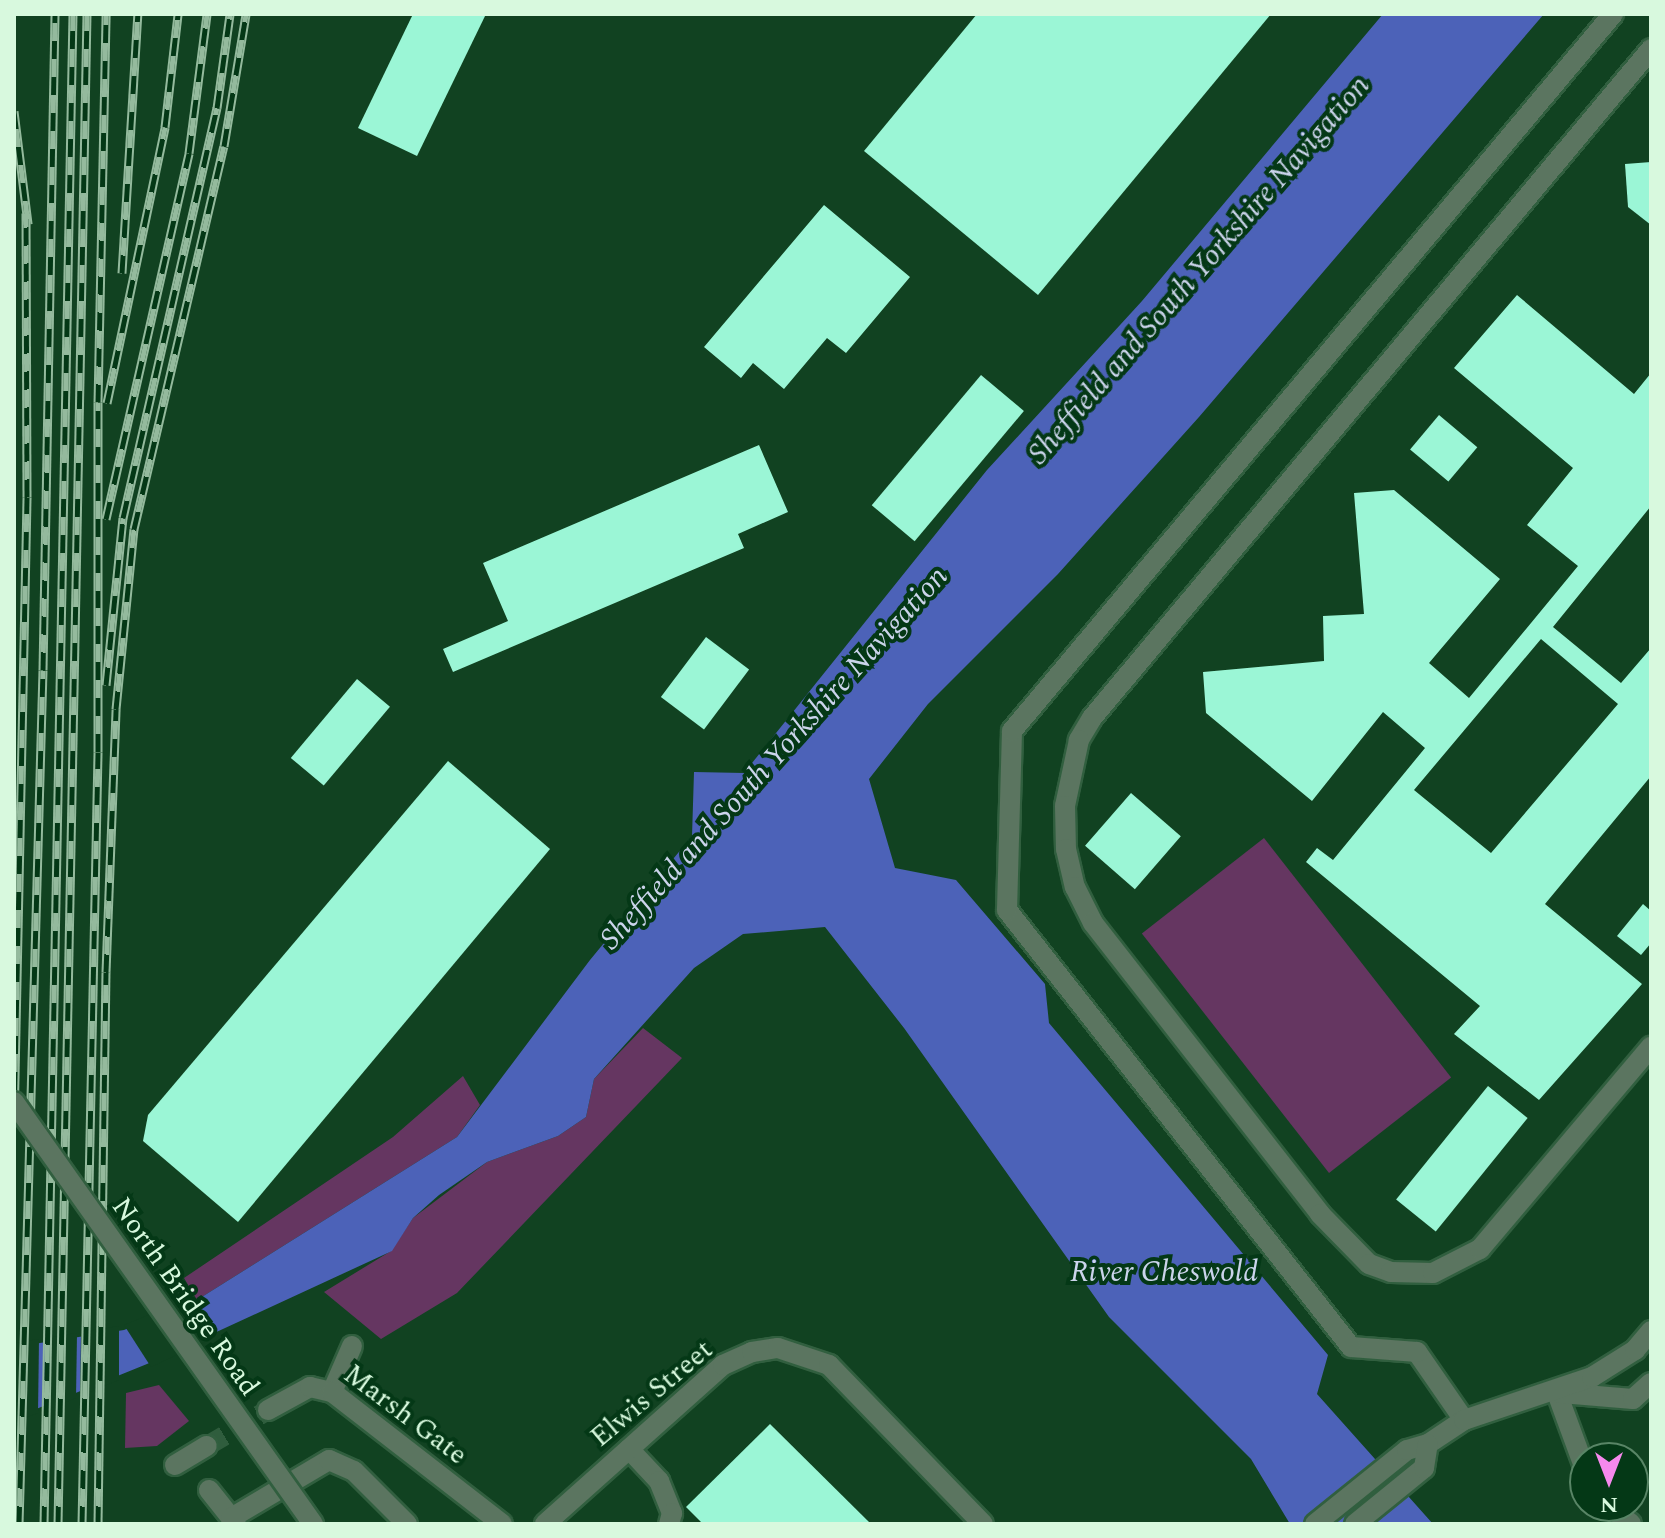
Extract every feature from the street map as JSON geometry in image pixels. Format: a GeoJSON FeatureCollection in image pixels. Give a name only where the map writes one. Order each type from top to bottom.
{"type":"FeatureCollection","features":[{"type":"Feature","properties":{"kind":"street"},"geometry":{"type":"LineString","coordinates":[[1464,1420],[1417,1352],[1351,1347],[1007,910],[1012,731],[1613,14]]}},
{"type":"Feature","properties":{"kind":"street"},"geometry":{"type":"LineString","coordinates":[[1651,49],[1092,718],[1079,740],[1065,806],[1072,874],[1093,923],[1320,1214],[1369,1264],[1391,1272],[1433,1273],[1480,1249],[1651,1047]]}},
{"type":"Feature","properties":{"kind":"street","name":"North Bridge Road"},"geometry":{"type":"LineString","coordinates":[[14,1102],[313,1524]]}},
{"type":"Feature","properties":{"kind":"street","name":"North Bridge Road"},"geometry":{"type":"LineString","coordinates":[[14,1121],[297,1524]]}},
{"type":"Feature","properties":{"kind":"street"},"geometry":{"type":"LineString","coordinates":[[1315,1524],[1407,1450],[1428,1444],[1464,1420],[1557,1393],[1616,1365],[1651,1331]]}},
{"type":"Feature","properties":{"kind":"street"},"geometry":{"type":"LineString","coordinates":[[332,1392],[352,1346]]}},
{"type":"Feature","properties":{"kind":"street","name":"Elwis Street"},"geometry":{"type":"LineString","coordinates":[[545,1524],[723,1365],[752,1352],[778,1348],[807,1354],[829,1365],[983,1524]]}},
{"type":"Feature","properties":{"kind":"street"},"geometry":{"type":"LineString","coordinates":[[1557,1393],[1633,1399],[1651,1383]]}},
{"type":"Feature","properties":{"kind":"street","name":"Marsh Gate"},"geometry":{"type":"LineString","coordinates":[[268,1410],[310,1387],[332,1392],[502,1524]]}},
{"type":"Feature","properties":{"kind":"street"},"geometry":{"type":"LineString","coordinates":[[1557,1393],[1575,1442]]}},
{"type":"Feature","properties":{"kind":"street"},"geometry":{"type":"LineString","coordinates":[[1355,1524],[1424,1468],[1428,1444]]}},
{"type":"Feature","properties":{"kind":"street"},"geometry":{"type":"LineString","coordinates":[[175,1465],[207,1446]]}},
{"type":"Feature","properties":{"kind":"street"},"geometry":{"type":"LineString","coordinates":[[629,1449],[659,1481],[672,1513],[669,1524]]}},
{"type":"Feature","properties":{"kind":"street"},"geometry":{"type":"LineString","coordinates":[[209,1490],[234,1521],[329,1460],[354,1471],[407,1524]]}},
{"type":"Feature","properties":{"kind":"shaded area"},"geometry":{"type":"Polygon","coordinates":[[[1264,838],[1451,1078],[1329,1173],[1142,933],[1264,838]]]}},
{"type":"Feature","properties":{"kind":"shaded area"},"geometry":{"type":"Polygon","coordinates":[[[643,1028],[682,1058],[457,1293],[381,1339],[324,1292],[391,1251],[413,1218],[487,1162],[558,1136],[586,1117],[594,1079],[643,1028]]]}},
{"type":"Feature","properties":{"kind":"shaded area"},"geometry":{"type":"Polygon","coordinates":[[[463,1076],[480,1105],[457,1137],[197,1300],[184,1278],[393,1137],[463,1076]]]}},
{"type":"Feature","properties":{"kind":"shaded area"},"geometry":{"type":"Polygon","coordinates":[[[159,1385],[189,1421],[157,1446],[125,1448],[126,1393],[159,1385]]]}},
{"type":"Feature","properties":{"kind":"water"},"geometry":{"type":"Polygon","coordinates":[[[1383,14],[1544,14],[1199,417],[1058,574],[928,704],[869,779],[895,868],[956,880],[1045,984],[1049,1023],[1328,1355],[1317,1394],[1433,1524],[1290,1524],[1251,1459],[1109,1317],[904,1028],[825,927],[743,934],[694,968],[594,1079],[586,1117],[558,1136],[487,1162],[439,1195],[413,1218],[392,1251],[147,1364],[14,1418],[14,1347],[124,1330],[197,1300],[457,1137],[590,960],[692,836],[694,772],[744,773],[987,470],[1142,301],[1383,14]]]}},
{"type":"Feature","properties":{"kind":"pier"},"geometry":{"type":"Polygon","coordinates":[[[188,1299],[215,1337],[151,1367],[124,1325],[188,1299]]]}},
{"type":"Feature","properties":{"kind":"pier"},"geometry":{"type":"Polygon","coordinates":[[[119,1326],[119,1380],[80,1396],[81,1332],[119,1326]]]}},
{"type":"Feature","properties":{"kind":"pier"},"geometry":{"type":"Polygon","coordinates":[[[77,1333],[76,1398],[44,1411],[45,1338],[77,1333]]]}},
{"type":"Feature","properties":{"kind":"pier"},"geometry":{"type":"Polygon","coordinates":[[[39,1339],[38,1413],[14,1422],[14,1343],[39,1339]]]}},
{"type":"Feature","properties":{"kind":"building"},"geometry":{"type":"Polygon","coordinates":[[[413,14],[486,14],[417,156],[358,128],[413,14]]]}},
{"type":"Feature","properties":{"kind":"building"},"geometry":{"type":"Polygon","coordinates":[[[977,14],[1271,14],[1038,295],[864,151],[977,14]]]}},
{"type":"Feature","properties":{"kind":"building"},"geometry":{"type":"Polygon","coordinates":[[[1651,162],[1651,225],[1628,207],[1625,164],[1651,162]]]}},
{"type":"Feature","properties":{"kind":"building"},"geometry":{"type":"Polygon","coordinates":[[[824,205],[910,277],[846,353],[827,338],[784,389],[753,363],[741,378],[704,347],[824,205]]]}},
{"type":"Feature","properties":{"kind":"building"},"geometry":{"type":"Polygon","coordinates":[[[1517,295],[1634,394],[1651,373],[1651,506],[1553,627],[1621,683],[1651,648],[1651,776],[1545,904],[1642,984],[1539,1100],[1454,1034],[1480,1006],[1306,862],[1317,848],[1333,860],[1425,748],[1383,712],[1312,801],[1206,713],[1203,672],[1324,661],[1323,616],[1364,614],[1354,493],[1394,490],[1500,579],[1429,663],[1469,698],[1578,566],[1527,525],[1573,468],[1454,368],[1517,295]],[[1541,639],[1414,790],[1491,853],[1618,704],[1541,639]]]}},
{"type":"Feature","properties":{"kind":"building"},"geometry":{"type":"Polygon","coordinates":[[[981,375],[1024,411],[915,541],[872,505],[981,375]]]}},
{"type":"Feature","properties":{"kind":"building"},"geometry":{"type":"Polygon","coordinates":[[[1439,415],[1477,447],[1448,482],[1410,449],[1439,415]]]}},
{"type":"Feature","properties":{"kind":"building"},"geometry":{"type":"Polygon","coordinates":[[[759,445],[788,512],[738,534],[744,548],[453,672],[443,649],[508,621],[483,563],[759,445]]]}},
{"type":"Feature","properties":{"kind":"building"},"geometry":{"type":"Polygon","coordinates":[[[706,637],[749,669],[704,729],[661,697],[706,637]]]}},
{"type":"Feature","properties":{"kind":"building"},"geometry":{"type":"Polygon","coordinates":[[[357,679],[390,707],[324,786],[291,758],[357,679]]]}},
{"type":"Feature","properties":{"kind":"building"},"geometry":{"type":"Polygon","coordinates":[[[448,761],[550,849],[238,1222],[143,1141],[148,1115],[448,761]]]}},
{"type":"Feature","properties":{"kind":"building"},"geometry":{"type":"Polygon","coordinates":[[[1131,793],[1181,836],[1135,889],[1085,846],[1131,793]]]}},
{"type":"Feature","properties":{"kind":"building"},"geometry":{"type":"Polygon","coordinates":[[[1643,904],[1651,911],[1651,943],[1641,955],[1617,936],[1643,904]]]}},
{"type":"Feature","properties":{"kind":"building"},"geometry":{"type":"Polygon","coordinates":[[[1488,1086],[1528,1118],[1436,1232],[1396,1199],[1488,1086]]]}},
{"type":"Feature","properties":{"kind":"building"},"geometry":{"type":"Polygon","coordinates":[[[770,1424],[871,1524],[703,1524],[686,1507],[770,1424]]]}},
{"type":"Feature","properties":{"kind":"tunnel"},"geometry":{"type":"LineString","coordinates":[[207,1446],[268,1410]]}},
{"type":"Feature","properties":{"kind":"railway"},"geometry":{"type":"LineString","coordinates":[[19,1524],[43,670],[55,14]]}},
{"type":"Feature","properties":{"kind":"railway"},"geometry":{"type":"LineString","coordinates":[[44,1524],[73,14]]}},
{"type":"Feature","properties":{"kind":"railway"},"geometry":{"type":"LineString","coordinates":[[58,1524],[87,14]]}},
{"type":"Feature","properties":{"kind":"railway"},"geometry":{"type":"LineString","coordinates":[[82,1524],[98,752],[98,402],[106,14]]}},
{"type":"Feature","properties":{"kind":"railway"},"geometry":{"type":"LineString","coordinates":[[122,273],[138,14]]}},
{"type":"Feature","properties":{"kind":"railway"},"geometry":{"type":"LineString","coordinates":[[107,403],[165,127],[178,14]]}},
{"type":"Feature","properties":{"kind":"railway"},"geometry":{"type":"LineString","coordinates":[[106,519],[189,153],[207,14]]}},
{"type":"Feature","properties":{"kind":"railway"},"geometry":{"type":"LineString","coordinates":[[106,685],[123,518],[217,108],[230,14]]}},
{"type":"Feature","properties":{"kind":"railway"},"geometry":{"type":"LineString","coordinates":[[98,1524],[106,972],[116,709],[134,529],[224,146],[246,14]]}},
{"type":"Feature","properties":{"kind":"railway"},"geometry":{"type":"LineString","coordinates":[[14,111],[28,224]]}},
{"type":"Feature","properties":{"kind":"railway"},"geometry":{"type":"LineString","coordinates":[[14,1125],[27,497],[26,213]]}},
{"type":"Feature","properties":{"kind":"water label","name":"Sheffield and South Yorkshire Navigation"},"geometry":{"type":"Point","coordinates":[1199,270]}},
{"type":"Feature","properties":{"kind":"water label","name":"Sheffield and South Yorkshire Navigation"},"geometry":{"type":"Point","coordinates":[774,758]}},
{"type":"Feature","properties":{"kind":"water label","name":"River Cheswold"},"geometry":{"type":"Point","coordinates":[1164,1272]}}]}
